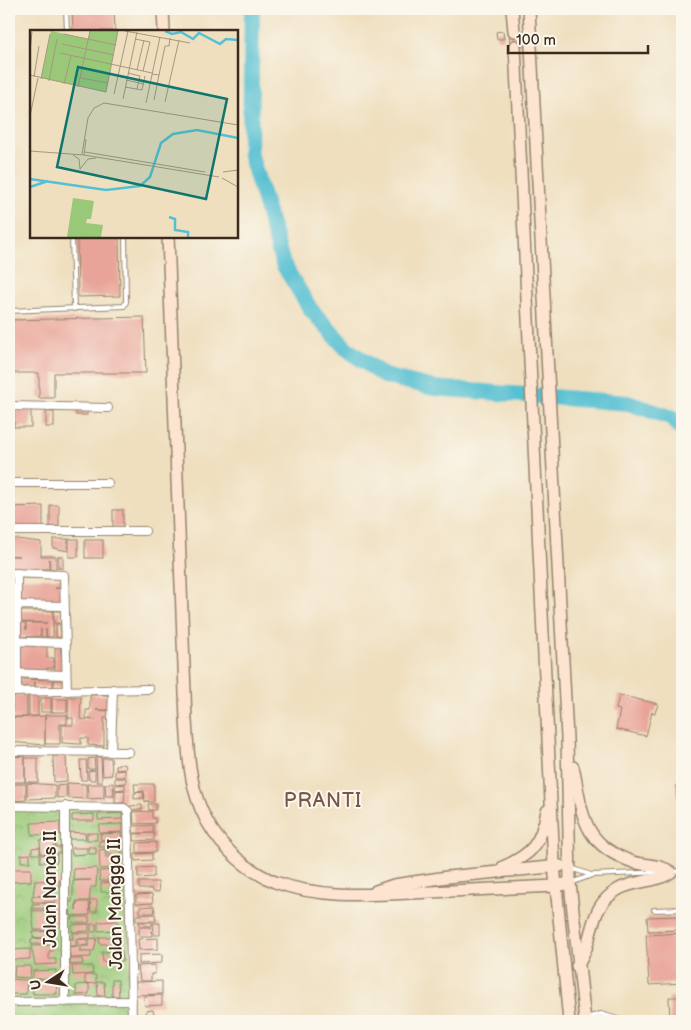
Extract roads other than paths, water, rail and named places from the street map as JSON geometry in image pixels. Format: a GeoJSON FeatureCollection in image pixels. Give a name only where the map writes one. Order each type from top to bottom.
{"type":"FeatureCollection","features":[{"type":"Feature","properties":{"kind":"street"},"geometry":{"type":"LineString","coordinates":[[163,9],[164,30]]}},
{"type":"Feature","properties":{"kind":"street"},"geometry":{"type":"LineString","coordinates":[[512,9],[514,31]]}},
{"type":"Feature","properties":{"kind":"street"},"geometry":{"type":"LineString","coordinates":[[529,9],[567,738],[569,867],[577,966],[585,1020]]}},
{"type":"Feature","properties":{"kind":"street"},"geometry":{"type":"LineString","coordinates":[[515,46],[555,886],[569,1021]]}},
{"type":"Feature","properties":{"kind":"street"},"geometry":{"type":"LineString","coordinates":[[168,238],[186,720],[193,786],[201,810],[214,832],[227,849],[250,868],[275,882],[323,893],[368,894],[570,884]]}},
{"type":"Feature","properties":{"kind":"street"},"geometry":{"type":"LineString","coordinates":[[9,406],[108,408]]}},
{"type":"Feature","properties":{"kind":"street"},"geometry":{"type":"LineString","coordinates":[[9,483],[108,483]]}},
{"type":"Feature","properties":{"kind":"street"},"geometry":{"type":"LineString","coordinates":[[9,531],[145,531]]}},
{"type":"Feature","properties":{"kind":"street"},"geometry":{"type":"LineString","coordinates":[[67,691],[63,574],[13,573],[13,692],[67,691],[113,689],[149,689]]}},
{"type":"Feature","properties":{"kind":"street"},"geometry":{"type":"LineString","coordinates":[[13,605],[64,606]]}},
{"type":"Feature","properties":{"kind":"street"},"geometry":{"type":"LineString","coordinates":[[13,641],[65,643]]}},
{"type":"Feature","properties":{"kind":"street"},"geometry":{"type":"LineString","coordinates":[[13,673],[65,675]]}},
{"type":"Feature","properties":{"kind":"street"},"geometry":{"type":"LineString","coordinates":[[111,752],[113,689]]}},
{"type":"Feature","properties":{"kind":"street"},"geometry":{"type":"LineString","coordinates":[[567,738],[583,816],[593,837],[605,848],[625,858],[676,872]]}},
{"type":"Feature","properties":{"kind":"street"},"geometry":{"type":"LineString","coordinates":[[9,751],[129,752]]}},
{"type":"Feature","properties":{"kind":"street"},"geometry":{"type":"LineString","coordinates":[[494,871],[527,854],[536,846],[544,824],[550,786]]}},
{"type":"Feature","properties":{"kind":"street"},"geometry":{"type":"LineString","coordinates":[[9,806],[65,806]]}},
{"type":"Feature","properties":{"kind":"street","name":"Jalan Mangga II"},"geometry":{"type":"LineString","coordinates":[[65,806],[124,808],[129,812],[132,1001]]}},
{"type":"Feature","properties":{"kind":"street","name":"Jalan Nanas II"},"geometry":{"type":"LineString","coordinates":[[65,806],[65,1002]]}},
{"type":"Feature","properties":{"kind":"street"},"geometry":{"type":"LineString","coordinates":[[368,894],[394,885],[494,871],[554,865],[569,867]]}},
{"type":"Feature","properties":{"kind":"street"},"geometry":{"type":"LineString","coordinates":[[577,966],[587,951],[593,918],[609,895],[624,886],[676,872]]}},
{"type":"Feature","properties":{"kind":"street"},"geometry":{"type":"LineString","coordinates":[[9,1002],[132,1001],[132,1021]]}},
{"type":"Feature","properties":{"kind":"lane"},"geometry":{"type":"LineString","coordinates":[[66,9],[67,30]]}},
{"type":"Feature","properties":{"kind":"lane"},"geometry":{"type":"LineString","coordinates":[[72,238],[74,309]]}},
{"type":"Feature","properties":{"kind":"lane"},"geometry":{"type":"LineString","coordinates":[[9,311],[118,308],[126,304],[125,238]]}},
{"type":"Feature","properties":{"kind":"lane"},"geometry":{"type":"LineString","coordinates":[[569,867],[592,875]]}},
{"type":"Feature","properties":{"kind":"lane"},"geometry":{"type":"LineString","coordinates":[[570,884],[592,875],[676,872]]}},
{"type":"Feature","properties":{"kind":"lane"},"geometry":{"type":"LineString","coordinates":[[654,910],[682,909]]}},
{"type":"Feature","properties":{"kind":"lane"},"geometry":{"type":"LineString","coordinates":[[585,1020],[601,1014],[624,1021]]}},
{"type":"Feature","properties":{"kind":"waterway"},"geometry":{"type":"LineString","coordinates":[[252,9],[250,153],[283,264],[311,310],[346,348],[384,376],[434,388],[628,403],[673,418],[682,430]]}},
{"type":"Feature","properties":{"kind":"district","name":"PRANTI"},"geometry":{"type":"Point","coordinates":[323,800]}}]}
